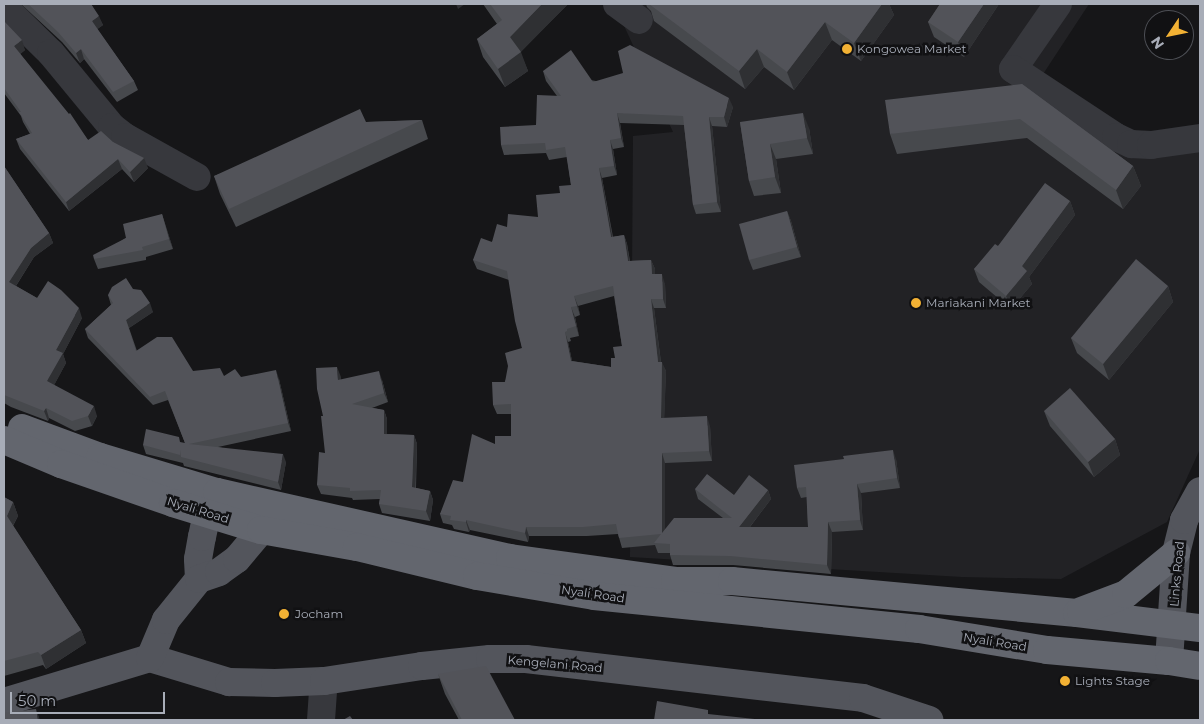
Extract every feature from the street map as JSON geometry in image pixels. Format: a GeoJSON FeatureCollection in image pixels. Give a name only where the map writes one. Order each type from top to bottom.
{"type":"FeatureCollection","features":[{"type":"Feature","properties":{"kind":"highway","name":"Nyali Road"},"geometry":{"type":"LineString","coordinates":[[4,421],[100,457],[212,503]]}},
{"type":"Feature","properties":{"kind":"highway","name":"Nyali Road"},"geometry":{"type":"LineString","coordinates":[[4,440],[61,464],[212,503],[357,547],[477,576],[594,596],[919,629],[1047,650],[1169,661],[1200,666]]}},
{"type":"Feature","properties":{"kind":"highway","name":"Nyali Road"},"geometry":{"type":"LineString","coordinates":[[265,518],[510,558],[675,581],[732,581],[1077,613],[1200,628]]}},
{"type":"Feature","properties":{"kind":"highway"},"geometry":{"type":"LineString","coordinates":[[1077,613],[1126,594],[1176,554]]}},
{"type":"Feature","properties":{"kind":"main road","name":"Links Road"},"geometry":{"type":"LineString","coordinates":[[1169,661],[1173,624],[1176,554],[1184,520],[1200,491]]}},
{"type":"Feature","properties":{"kind":"main road"},"geometry":{"type":"LineString","coordinates":[[199,579],[198,559],[212,503]]}},
{"type":"Feature","properties":{"kind":"main road"},"geometry":{"type":"LineString","coordinates":[[4,702],[150,658],[166,620],[199,579],[230,566],[265,518]]}},
{"type":"Feature","properties":{"kind":"main road","name":"Kengelani Road"},"geometry":{"type":"LineString","coordinates":[[150,658],[229,682],[275,683],[324,681],[422,666],[490,659],[526,659],[863,698],[929,720]]}},
{"type":"Feature","properties":{"kind":"main road"},"geometry":{"type":"LineString","coordinates":[[1200,660],[1200,666]]}},
{"type":"Feature","properties":{"kind":"street"},"geometry":{"type":"LineString","coordinates":[[617,4],[639,20]]}},
{"type":"Feature","properties":{"kind":"street"},"geometry":{"type":"LineString","coordinates":[[1058,4],[1013,69],[1116,137],[1132,144],[1151,145],[1200,138]]}},
{"type":"Feature","properties":{"kind":"street"},"geometry":{"type":"LineString","coordinates":[[4,7],[51,53],[112,127],[125,137],[197,177]]}},
{"type":"Feature","properties":{"kind":"street"},"geometry":{"type":"LineString","coordinates":[[321,720],[324,681]]}},
{"type":"Feature","properties":{"kind":"shaded area","name":"Mariakani Market"},"geometry":{"type":"Polygon","coordinates":[[[614,4],[1089,4],[1030,94],[1139,157],[1200,150],[1200,449],[1167,522],[1061,579],[962,577],[630,557],[633,136],[673,132],[614,4]]]}},
{"type":"Feature","properties":{"kind":"building"},"geometry":{"type":"Polygon","coordinates":[[[28,4],[91,4],[99,16],[92,21],[134,81],[113,92],[81,49],[76,53],[58,32],[28,4]]]}},
{"type":"Feature","properties":{"kind":"building"},"geometry":{"type":"Polygon","coordinates":[[[490,4],[542,4],[510,37],[521,52],[498,69],[477,39],[502,20],[490,4]]]}},
{"type":"Feature","properties":{"kind":"building"},"geometry":{"type":"Polygon","coordinates":[[[649,4],[882,4],[854,43],[825,22],[787,72],[757,49],[739,71],[649,4]]]}},
{"type":"Feature","properties":{"kind":"building"},"geometry":{"type":"Polygon","coordinates":[[[940,4],[984,4],[958,42],[928,22],[940,4]]]}},
{"type":"Feature","properties":{"kind":"building"},"geometry":{"type":"Polygon","coordinates":[[[4,21],[22,40],[14,46],[70,113],[88,140],[101,131],[113,142],[144,158],[130,172],[118,159],[66,202],[16,139],[32,133],[19,112],[21,112],[4,88],[4,21]]]}},
{"type":"Feature","properties":{"kind":"building"},"geometry":{"type":"Polygon","coordinates":[[[630,45],[729,98],[724,117],[709,117],[717,202],[693,205],[683,116],[617,113],[621,138],[610,140],[614,166],[599,168],[611,237],[624,235],[628,261],[651,260],[652,274],[662,274],[663,299],[651,299],[658,362],[662,362],[661,418],[707,416],[709,451],[662,453],[662,533],[674,518],[732,518],[695,489],[707,474],[734,495],[749,475],[768,490],[739,527],[808,527],[806,487],[797,488],[794,465],[844,459],[843,456],[893,450],[897,478],[857,484],[860,520],[828,522],[827,565],[730,556],[670,555],[670,544],[654,543],[661,534],[619,538],[616,524],[583,527],[526,527],[525,533],[466,520],[466,522],[450,520],[451,516],[440,514],[453,480],[463,482],[472,434],[495,444],[495,436],[511,436],[511,404],[493,405],[492,382],[505,382],[508,366],[505,353],[522,348],[515,321],[507,271],[473,260],[481,238],[492,242],[497,224],[507,227],[508,214],[538,217],[536,195],[560,193],[559,186],[571,185],[565,147],[546,150],[545,143],[501,145],[500,127],[536,125],[537,95],[561,96],[543,71],[571,50],[593,82],[623,73],[618,51],[630,45]],[[613,286],[574,296],[577,306],[571,307],[576,326],[567,329],[565,332],[571,361],[611,367],[611,358],[615,358],[613,347],[622,346],[613,286]]]}},
{"type":"Feature","properties":{"kind":"building"},"geometry":{"type":"Polygon","coordinates":[[[1022,84],[1133,166],[1116,190],[1020,119],[890,134],[885,100],[1022,84]]]}},
{"type":"Feature","properties":{"kind":"building"},"geometry":{"type":"Polygon","coordinates":[[[360,109],[366,122],[422,120],[229,209],[214,176],[360,109]]]}},
{"type":"Feature","properties":{"kind":"building"},"geometry":{"type":"Polygon","coordinates":[[[803,113],[807,138],[770,144],[775,177],[749,181],[740,122],[803,113]]]}},
{"type":"Feature","properties":{"kind":"building"},"geometry":{"type":"Polygon","coordinates":[[[4,166],[49,233],[31,248],[9,282],[37,298],[48,281],[61,290],[79,308],[56,350],[63,353],[47,381],[94,406],[88,416],[72,421],[46,408],[44,411],[4,395],[4,166]]]}},
{"type":"Feature","properties":{"kind":"building"},"geometry":{"type":"Polygon","coordinates":[[[1045,183],[1070,201],[1022,266],[1027,271],[1006,296],[974,269],[995,244],[998,246],[1045,183]]]}},
{"type":"Feature","properties":{"kind":"building"},"geometry":{"type":"Polygon","coordinates":[[[787,211],[797,247],[749,260],[739,224],[787,211]]]}},
{"type":"Feature","properties":{"kind":"building"},"geometry":{"type":"Polygon","coordinates":[[[162,214],[169,239],[142,247],[143,250],[94,259],[93,255],[126,238],[123,224],[162,214]]]}},
{"type":"Feature","properties":{"kind":"building"},"geometry":{"type":"Polygon","coordinates":[[[1136,259],[1168,286],[1103,364],[1071,338],[1136,259]]]}},
{"type":"Feature","properties":{"kind":"building"},"geometry":{"type":"Polygon","coordinates":[[[126,278],[133,289],[141,290],[150,303],[126,320],[136,351],[157,337],[172,337],[193,371],[220,368],[224,376],[235,369],[241,377],[276,370],[288,423],[189,444],[283,454],[278,482],[181,457],[180,450],[180,455],[143,445],[146,429],[179,437],[180,442],[185,443],[165,391],[150,397],[85,329],[113,303],[108,295],[112,287],[126,278]]]}},
{"type":"Feature","properties":{"kind":"building"},"geometry":{"type":"Polygon","coordinates":[[[337,367],[338,380],[379,371],[384,393],[352,404],[384,410],[384,434],[414,435],[412,487],[430,491],[426,511],[379,504],[381,490],[350,491],[350,488],[317,485],[319,452],[325,453],[321,416],[323,416],[317,389],[316,368],[337,367]]]}},
{"type":"Feature","properties":{"kind":"building"},"geometry":{"type":"Polygon","coordinates":[[[1070,388],[1115,439],[1088,462],[1044,411],[1070,388]]]}},
{"type":"Feature","properties":{"kind":"building"},"geometry":{"type":"Polygon","coordinates":[[[4,497],[13,502],[7,516],[81,630],[41,655],[38,652],[4,661],[4,497]]]}},
{"type":"Feature","properties":{"kind":"building"},"geometry":{"type":"Polygon","coordinates":[[[486,666],[515,720],[462,720],[438,674],[486,666]]]}},
{"type":"Feature","properties":{"kind":"building"},"geometry":{"type":"Polygon","coordinates":[[[657,701],[708,710],[708,714],[765,720],[654,720],[657,701]]]}},
{"type":"Feature","properties":{"kind":"building"},"geometry":{"type":"Polygon","coordinates":[[[36,709],[38,720],[4,720],[4,713],[36,709]]]}},
{"type":"Feature","properties":{"kind":"building"},"geometry":{"type":"Polygon","coordinates":[[[350,716],[353,720],[343,720],[350,716]]]}},
{"type":"Feature","properties":{"kind":"place","name":"Kongowea Market"},"geometry":{"type":"Point","coordinates":[847,49]}},
{"type":"Feature","properties":{"kind":"place","name":"Mariakani Market"},"geometry":{"type":"Point","coordinates":[916,303]}},
{"type":"Feature","properties":{"kind":"place","name":"Jocham"},"geometry":{"type":"Point","coordinates":[284,614]}},
{"type":"Feature","properties":{"kind":"place","name":"Lights Stage"},"geometry":{"type":"Point","coordinates":[1065,681]}}]}
